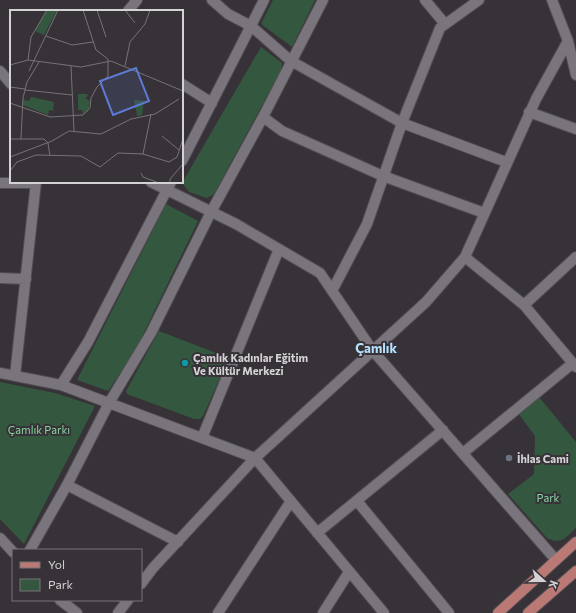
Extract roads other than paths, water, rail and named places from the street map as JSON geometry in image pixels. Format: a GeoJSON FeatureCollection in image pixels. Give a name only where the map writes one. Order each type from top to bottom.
{"type":"FeatureCollection","features":[{"type":"Feature","properties":{"kind":"main road"},"geometry":{"type":"LineString","coordinates":[[498,613],[576,542]]}},
{"type":"Feature","properties":{"kind":"main road"},"geometry":{"type":"LineString","coordinates":[[528,613],[576,571]]}},
{"type":"Feature","properties":{"kind":"street"},"geometry":{"type":"LineString","coordinates":[[129,10],[137,0]]}},
{"type":"Feature","properties":{"kind":"street"},"geometry":{"type":"LineString","coordinates":[[212,0],[228,14],[251,26],[291,61],[402,123],[506,162]]}},
{"type":"Feature","properties":{"kind":"street"},"geometry":{"type":"LineString","coordinates":[[183,159],[264,0]]}},
{"type":"Feature","properties":{"kind":"street"},"geometry":{"type":"LineString","coordinates":[[31,549],[67,486],[109,403],[152,333],[210,212],[263,117],[323,0]]}},
{"type":"Feature","properties":{"kind":"street"},"geometry":{"type":"LineString","coordinates":[[425,0],[445,24]]}},
{"type":"Feature","properties":{"kind":"street"},"geometry":{"type":"LineString","coordinates":[[332,291],[367,224],[402,123],[440,28],[479,0]]}},
{"type":"Feature","properties":{"kind":"street"},"geometry":{"type":"LineString","coordinates":[[552,0],[568,42],[576,72]]}},
{"type":"Feature","properties":{"kind":"street"},"geometry":{"type":"LineString","coordinates":[[142,583],[255,458],[426,302],[465,257],[529,112],[568,42]]}},
{"type":"Feature","properties":{"kind":"street"},"geometry":{"type":"LineString","coordinates":[[0,71],[10,83]]}},
{"type":"Feature","properties":{"kind":"street"},"geometry":{"type":"LineString","coordinates":[[183,85],[212,103]]}},
{"type":"Feature","properties":{"kind":"street"},"geometry":{"type":"LineString","coordinates":[[529,112],[576,129]]}},
{"type":"Feature","properties":{"kind":"street"},"geometry":{"type":"LineString","coordinates":[[263,117],[282,131],[384,176],[484,213]]}},
{"type":"Feature","properties":{"kind":"street"},"geometry":{"type":"LineString","coordinates":[[0,183],[10,183]]}},
{"type":"Feature","properties":{"kind":"street"},"geometry":{"type":"LineString","coordinates":[[16,376],[36,183]]}},
{"type":"Feature","properties":{"kind":"street"},"geometry":{"type":"LineString","coordinates":[[156,183],[169,186],[210,212],[236,224],[320,273],[373,351],[556,560]]}},
{"type":"Feature","properties":{"kind":"street"},"geometry":{"type":"LineString","coordinates":[[61,385],[88,342],[169,186]]}},
{"type":"Feature","properties":{"kind":"street"},"geometry":{"type":"LineString","coordinates":[[202,438],[279,249]]}},
{"type":"Feature","properties":{"kind":"street"},"geometry":{"type":"LineString","coordinates":[[463,453],[574,365],[524,305],[465,257]]}},
{"type":"Feature","properties":{"kind":"street"},"geometry":{"type":"LineString","coordinates":[[524,305],[576,257]]}},
{"type":"Feature","properties":{"kind":"street"},"geometry":{"type":"LineString","coordinates":[[0,278],[26,279]]}},
{"type":"Feature","properties":{"kind":"street"},"geometry":{"type":"LineString","coordinates":[[0,373],[61,385],[255,458],[384,613]]}},
{"type":"Feature","properties":{"kind":"street"},"geometry":{"type":"LineString","coordinates":[[318,533],[443,430]]}},
{"type":"Feature","properties":{"kind":"street"},"geometry":{"type":"LineString","coordinates":[[67,486],[178,542]]}},
{"type":"Feature","properties":{"kind":"street"},"geometry":{"type":"LineString","coordinates":[[218,613],[290,501]]}},
{"type":"Feature","properties":{"kind":"street"},"geometry":{"type":"LineString","coordinates":[[357,501],[449,613]]}},
{"type":"Feature","properties":{"kind":"street"},"geometry":{"type":"LineString","coordinates":[[0,538],[12,551]]}},
{"type":"Feature","properties":{"kind":"street"},"geometry":{"type":"LineString","coordinates":[[323,613],[349,572]]}},
{"type":"Feature","properties":{"kind":"street"},"geometry":{"type":"LineString","coordinates":[[61,601],[77,613]]}},
{"type":"Feature","properties":{"kind":"street"},"geometry":{"type":"LineString","coordinates":[[118,613],[127,601]]}},
{"type":"Feature","properties":{"kind":"place","name":"Çamlık Kadınlar Eğitim Ve Kültür Merkezi"},"geometry":{"type":"Point","coordinates":[185,363]}},
{"type":"Feature","properties":{"kind":"place","name":"İhlas Cami"},"geometry":{"type":"Point","coordinates":[509,458]}},
{"type":"Feature","properties":{"kind":"district","name":"Çamlık"},"geometry":{"type":"Point","coordinates":[376,348]}},
{"type":"Feature","properties":{"kind":"park label","name":"Çamlık Parkı"},"geometry":{"type":"Point","coordinates":[39,429]}},
{"type":"Feature","properties":{"kind":"park label","name":"Park"},"geometry":{"type":"Point","coordinates":[548,497]}}]}
